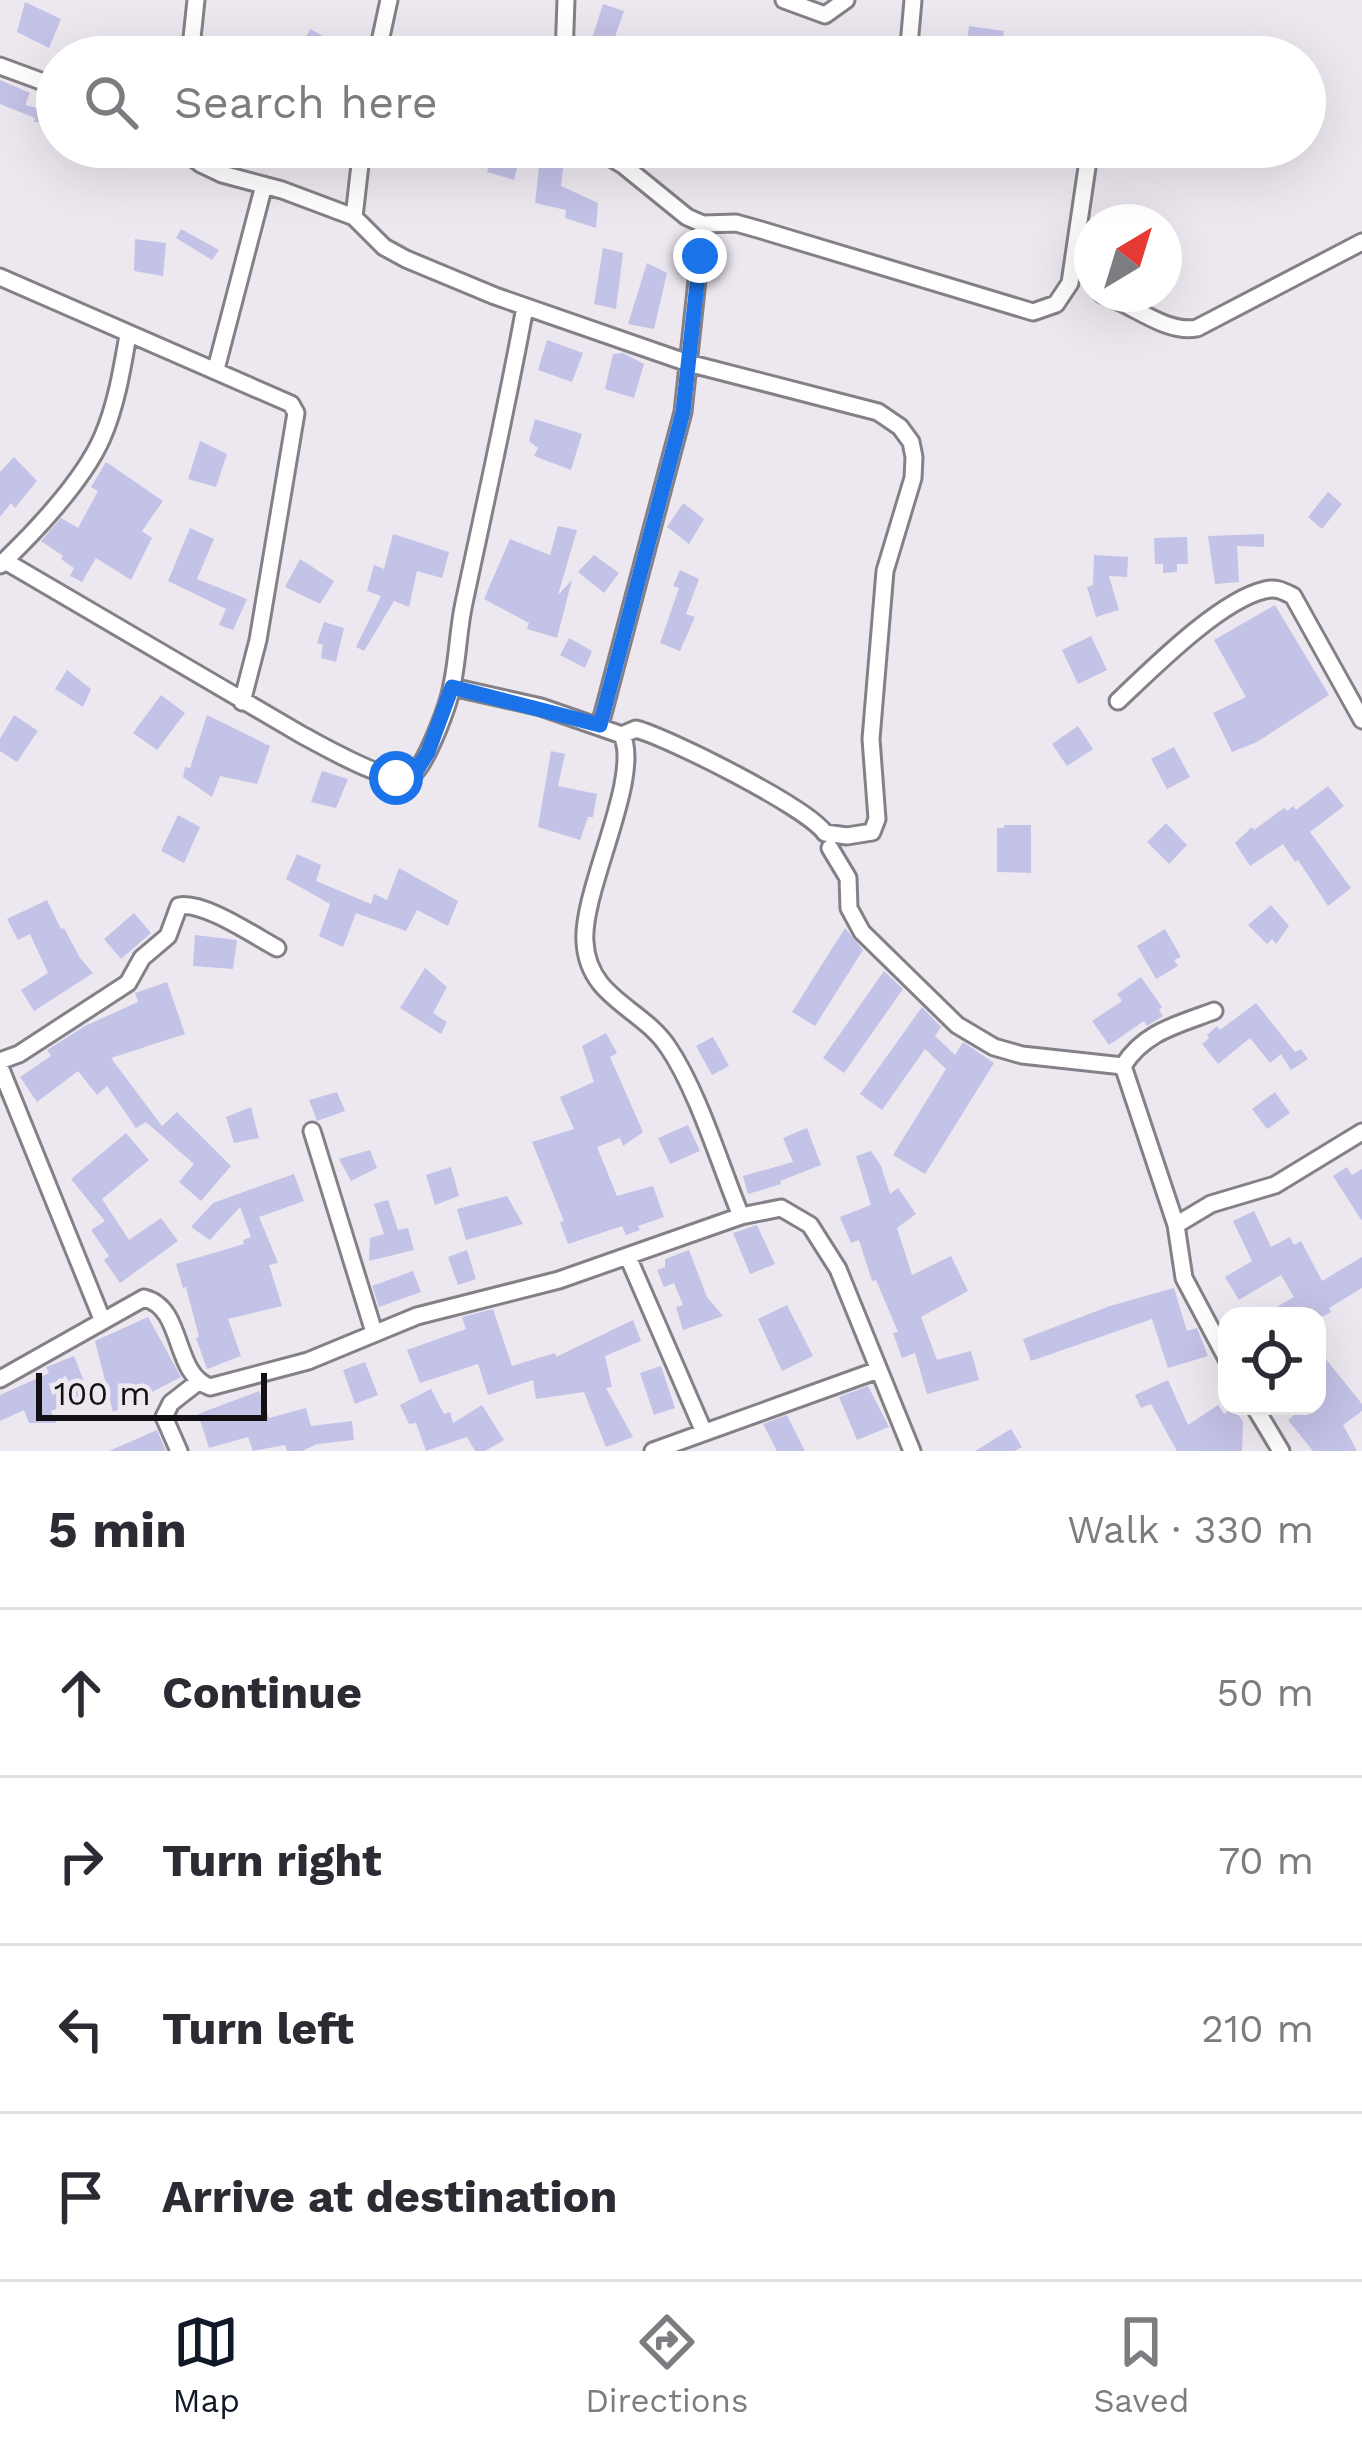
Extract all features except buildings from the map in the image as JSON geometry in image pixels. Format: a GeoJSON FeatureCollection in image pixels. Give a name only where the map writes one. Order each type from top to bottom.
{"type":"FeatureCollection","features":[{"type":"Feature","properties":{"kind":"street"},"geometry":{"type":"LineString","coordinates":[[192,36],[196,0]]}},
{"type":"Feature","properties":{"kind":"street"},"geometry":{"type":"LineString","coordinates":[[381,36],[388,0]]}},
{"type":"Feature","properties":{"kind":"street"},"geometry":{"type":"LineString","coordinates":[[565,36],[566,0]]}},
{"type":"Feature","properties":{"kind":"street"},"geometry":{"type":"LineString","coordinates":[[784,0],[825,15],[845,0]]}},
{"type":"Feature","properties":{"kind":"street"},"geometry":{"type":"LineString","coordinates":[[910,36],[913,0]]}},
{"type":"Feature","properties":{"kind":"street"},"geometry":{"type":"LineString","coordinates":[[0,66],[36,79]]}},
{"type":"Feature","properties":{"kind":"street"},"geometry":{"type":"LineString","coordinates":[[209,168],[354,217],[384,247],[406,260],[525,307],[688,363],[878,412],[900,427],[911,442],[913,478],[885,571],[882,597],[871,739],[878,819],[872,832],[847,836],[825,832],[788,805],[662,736],[636,729],[622,735]]}},
{"type":"Feature","properties":{"kind":"street"},"geometry":{"type":"LineString","coordinates":[[354,217],[360,168]]}},
{"type":"Feature","properties":{"kind":"street"},"geometry":{"type":"LineString","coordinates":[[626,168],[670,207],[704,224],[736,223],[1033,312],[1057,304],[1070,284],[1087,168]]}},
{"type":"Feature","properties":{"kind":"street"},"geometry":{"type":"LineString","coordinates":[[216,369],[264,185]]}},
{"type":"Feature","properties":{"kind":"street"},"geometry":{"type":"LineString","coordinates":[[600,725],[683,412],[704,224]]}},
{"type":"Feature","properties":{"kind":"street"},"geometry":{"type":"LineString","coordinates":[[1145,312],[1169,328],[1197,328],[1362,242]]}},
{"type":"Feature","properties":{"kind":"street"},"geometry":{"type":"LineString","coordinates":[[0,277],[128,335],[284,397],[296,413],[258,640],[242,702]]}},
{"type":"Feature","properties":{"kind":"street"},"geometry":{"type":"LineString","coordinates":[[1070,284],[1074,285]]}},
{"type":"Feature","properties":{"kind":"street"},"geometry":{"type":"LineString","coordinates":[[128,335],[115,402],[101,440],[78,477],[2,563],[350,760],[406,779],[428,752],[452,687],[463,606],[525,307]]}},
{"type":"Feature","properties":{"kind":"street"},"geometry":{"type":"LineString","coordinates":[[1118,701],[1194,633],[1247,597],[1275,589],[1293,596],[1362,720]]}},
{"type":"Feature","properties":{"kind":"street"},"geometry":{"type":"LineString","coordinates":[[452,687],[600,725],[622,735],[626,744],[621,786],[584,925],[590,971],[609,997],[667,1046],[741,1216]]}},
{"type":"Feature","properties":{"kind":"street"},"geometry":{"type":"LineString","coordinates":[[830,848],[848,878],[849,908],[862,932],[957,1025],[994,1047],[1022,1055],[1123,1066]]}},
{"type":"Feature","properties":{"kind":"street"},"geometry":{"type":"LineString","coordinates":[[102,1319],[0,1064],[128,983],[142,958],[167,936],[179,906],[202,909],[277,948]]}},
{"type":"Feature","properties":{"kind":"street"},"geometry":{"type":"LineString","coordinates":[[1123,1066],[1136,1045],[1148,1037],[1214,1011]]}},
{"type":"Feature","properties":{"kind":"street"},"geometry":{"type":"LineString","coordinates":[[1123,1066],[1176,1225],[1184,1278],[1218,1342]]}},
{"type":"Feature","properties":{"kind":"street"},"geometry":{"type":"LineString","coordinates":[[312,1130],[374,1332]]}},
{"type":"Feature","properties":{"kind":"street"},"geometry":{"type":"LineString","coordinates":[[1176,1225],[1211,1204],[1275,1185],[1362,1132]]}},
{"type":"Feature","properties":{"kind":"street"},"geometry":{"type":"LineString","coordinates":[[0,1379],[144,1298],[164,1309],[198,1382],[210,1387],[308,1361],[417,1316],[560,1280],[741,1216],[781,1208],[810,1225],[838,1269],[912,1451]]}},
{"type":"Feature","properties":{"kind":"street"},"geometry":{"type":"LineString","coordinates":[[628,1257],[704,1432]]}},
{"type":"Feature","properties":{"kind":"street"},"geometry":{"type":"LineString","coordinates":[[653,1451],[878,1370]]}},
{"type":"Feature","properties":{"kind":"street"},"geometry":{"type":"LineString","coordinates":[[179,1451],[164,1417],[171,1403],[198,1382]]}},
{"type":"Feature","properties":{"kind":"street"},"geometry":{"type":"LineString","coordinates":[[1259,1415],[1281,1451]]}},
{"type":"Feature","properties":{"kind":"route"},"geometry":{"type":"LineString","coordinates":[[396,778],[415,773],[428,752],[452,687],[600,725],[683,412],[700,256]]}}]}
